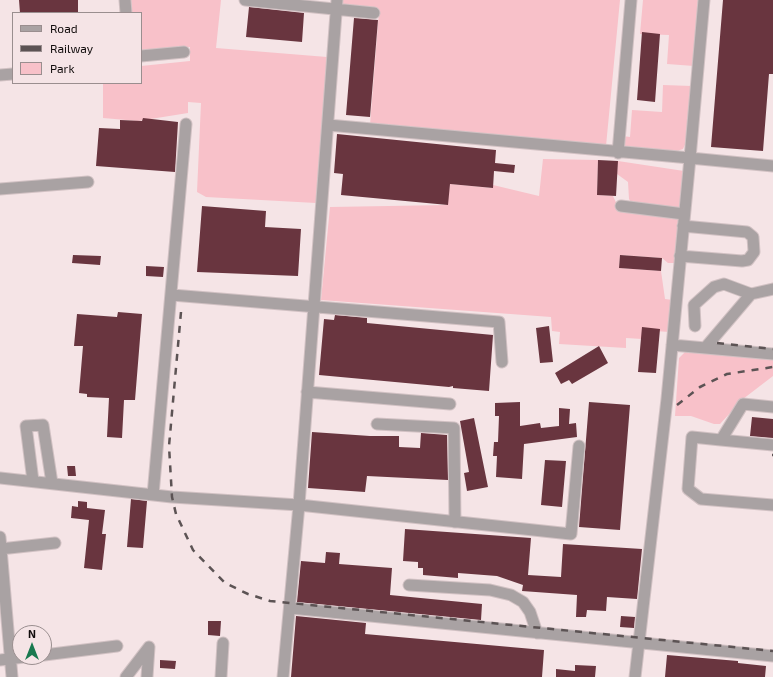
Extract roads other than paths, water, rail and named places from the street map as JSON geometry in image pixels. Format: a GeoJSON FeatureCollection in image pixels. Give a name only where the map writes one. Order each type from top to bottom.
{"type":"FeatureCollection","features":[{"type":"Feature","properties":{"kind":"street"},"geometry":{"type":"LineString","coordinates":[[125,0],[126,12]]}},
{"type":"Feature","properties":{"kind":"street"},"geometry":{"type":"LineString","coordinates":[[246,0],[337,5],[374,13]]}},
{"type":"Feature","properties":{"kind":"street"},"geometry":{"type":"LineString","coordinates":[[618,153],[631,0]]}},
{"type":"Feature","properties":{"kind":"street"},"geometry":{"type":"LineString","coordinates":[[634,677],[672,344],[704,0]]}},
{"type":"Feature","properties":{"kind":"street"},"geometry":{"type":"LineString","coordinates":[[283,677],[299,505],[337,5]]}},
{"type":"Feature","properties":{"kind":"street"},"geometry":{"type":"LineString","coordinates":[[142,56],[184,52]]}},
{"type":"Feature","properties":{"kind":"street"},"geometry":{"type":"LineString","coordinates":[[0,75],[12,74]]}},
{"type":"Feature","properties":{"kind":"street"},"geometry":{"type":"LineString","coordinates":[[153,495],[172,295],[186,124]]}},
{"type":"Feature","properties":{"kind":"street"},"geometry":{"type":"LineString","coordinates":[[328,126],[773,166]]}},
{"type":"Feature","properties":{"kind":"street"},"geometry":{"type":"LineString","coordinates":[[0,189],[88,182]]}},
{"type":"Feature","properties":{"kind":"street"},"geometry":{"type":"LineString","coordinates":[[621,206],[684,214]]}},
{"type":"Feature","properties":{"kind":"street"},"geometry":{"type":"LineString","coordinates":[[680,256],[742,261],[748,260],[754,252],[753,237],[747,232],[683,226]]}},
{"type":"Feature","properties":{"kind":"street"},"geometry":{"type":"LineString","coordinates":[[695,326],[694,305],[714,287],[724,284],[751,294],[773,289]]}},
{"type":"Feature","properties":{"kind":"street"},"geometry":{"type":"LineString","coordinates":[[705,348],[751,294]]}},
{"type":"Feature","properties":{"kind":"street"},"geometry":{"type":"LineString","coordinates":[[172,295],[314,308],[499,322],[502,362]]}},
{"type":"Feature","properties":{"kind":"street"},"geometry":{"type":"LineString","coordinates":[[672,344],[773,354]]}},
{"type":"Feature","properties":{"kind":"street"},"geometry":{"type":"LineString","coordinates":[[307,392],[450,404]]}},
{"type":"Feature","properties":{"kind":"street"},"geometry":{"type":"LineString","coordinates":[[721,440],[743,404],[773,407]]}},
{"type":"Feature","properties":{"kind":"street"},"geometry":{"type":"LineString","coordinates":[[377,424],[454,428],[455,522]]}},
{"type":"Feature","properties":{"kind":"street"},"geometry":{"type":"LineString","coordinates":[[33,481],[26,426],[43,425],[52,483]]}},
{"type":"Feature","properties":{"kind":"street"},"geometry":{"type":"LineString","coordinates":[[773,445],[692,438],[688,489],[701,499],[773,505]]}},
{"type":"Feature","properties":{"kind":"street"},"geometry":{"type":"LineString","coordinates":[[0,478],[153,495],[299,505],[571,534],[579,446]]}},
{"type":"Feature","properties":{"kind":"street"},"geometry":{"type":"LineString","coordinates":[[0,537],[5,659],[12,677]]}},
{"type":"Feature","properties":{"kind":"street"},"geometry":{"type":"LineString","coordinates":[[1,549],[55,542]]}},
{"type":"Feature","properties":{"kind":"street"},"geometry":{"type":"LineString","coordinates":[[409,585],[490,590],[511,595],[523,602],[530,612],[537,633]]}},
{"type":"Feature","properties":{"kind":"street"},"geometry":{"type":"LineString","coordinates":[[290,608],[638,644],[773,656]]}},
{"type":"Feature","properties":{"kind":"street"},"geometry":{"type":"LineString","coordinates":[[221,677],[223,643]]}},
{"type":"Feature","properties":{"kind":"street"},"geometry":{"type":"LineString","coordinates":[[52,654],[117,646]]}},
{"type":"Feature","properties":{"kind":"street"},"geometry":{"type":"LineString","coordinates":[[126,677],[149,646],[147,677]]}},
{"type":"Feature","properties":{"kind":"railway"},"geometry":{"type":"LineString","coordinates":[[181,312],[169,446],[172,497],[176,514],[193,550],[225,583],[248,594],[270,601],[773,651]]}},
{"type":"Feature","properties":{"kind":"railway"},"geometry":{"type":"LineString","coordinates":[[717,343],[773,349]]}},
{"type":"Feature","properties":{"kind":"railway"},"geometry":{"type":"LineString","coordinates":[[677,405],[700,387],[727,374],[773,367]]}}]}
